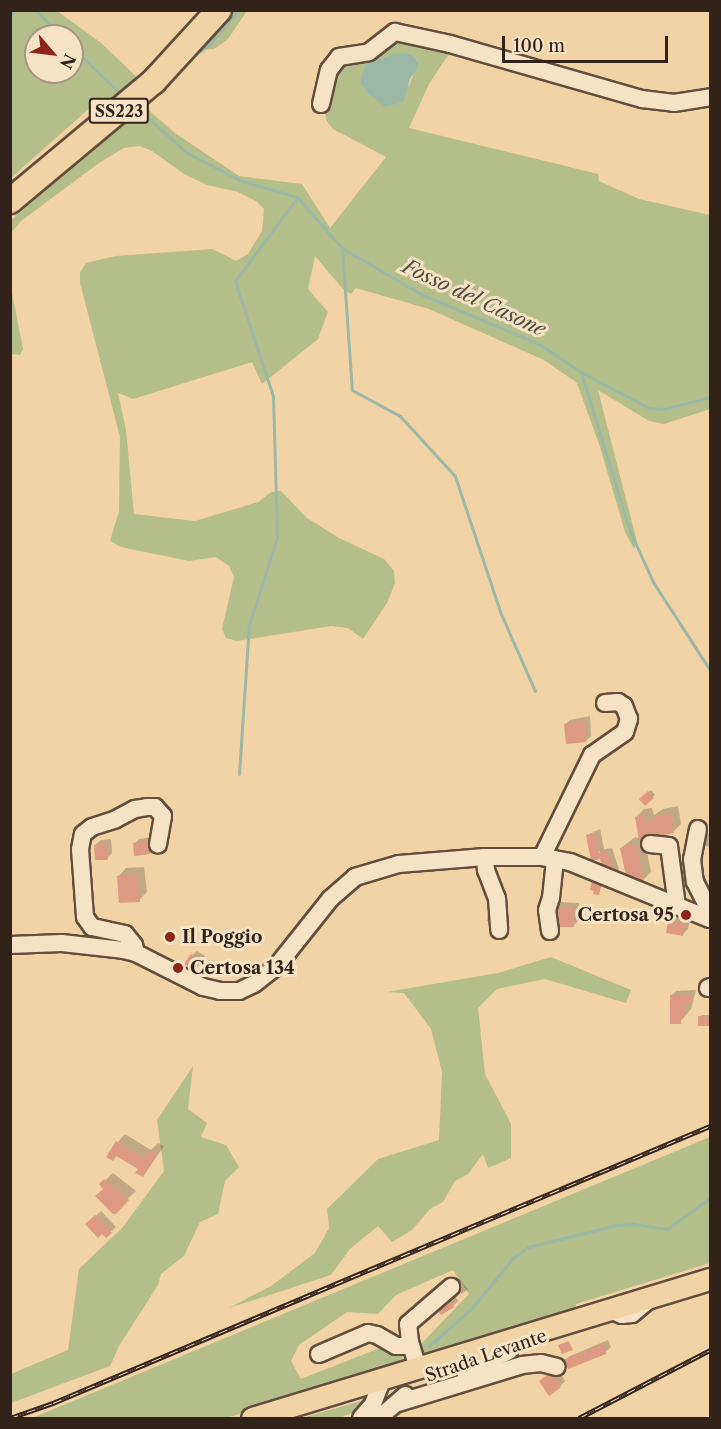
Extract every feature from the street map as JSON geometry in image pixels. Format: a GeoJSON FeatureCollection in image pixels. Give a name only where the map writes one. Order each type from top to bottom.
{"type":"FeatureCollection","features":[{"type":"Feature","properties":{"kind":"highway","name":"SS223"},"geometry":{"type":"LineString","coordinates":[[10,201],[154,81],[219,10]]}},
{"type":"Feature","properties":{"kind":"main road","name":"Strada Levante"},"geometry":{"type":"LineString","coordinates":[[386,1399],[418,1368],[543,1328],[711,1279]]}},
{"type":"Feature","properties":{"kind":"main road","name":"Strada Levante"},"geometry":{"type":"LineString","coordinates":[[386,1399],[601,1312]]}},
{"type":"Feature","properties":{"kind":"main road"},"geometry":{"type":"LineString","coordinates":[[252,1419],[386,1399]]}},
{"type":"Feature","properties":{"kind":"main road"},"geometry":{"type":"LineString","coordinates":[[292,1419],[386,1399]]}},
{"type":"Feature","properties":{"kind":"street"},"geometry":{"type":"LineString","coordinates":[[321,104],[329,70],[339,57],[369,52],[394,32],[450,44],[642,99],[674,103],[711,97]]}},
{"type":"Feature","properties":{"kind":"street"},"geometry":{"type":"LineString","coordinates":[[550,931],[547,910],[551,898],[548,858],[592,755],[625,732],[629,719],[624,706],[618,702],[605,703]]}},
{"type":"Feature","properties":{"kind":"street"},"geometry":{"type":"LineString","coordinates":[[136,953],[134,945],[125,934],[92,927],[85,917],[80,849],[83,834],[92,826],[116,819],[135,809],[155,807],[163,816],[158,845]]}},
{"type":"Feature","properties":{"kind":"street"},"geometry":{"type":"LineString","coordinates":[[698,829],[692,859],[695,882],[711,911]]}},
{"type":"Feature","properties":{"kind":"street"},"geometry":{"type":"LineString","coordinates":[[650,844],[669,846],[677,906]]}},
{"type":"Feature","properties":{"kind":"street"},"geometry":{"type":"LineString","coordinates":[[485,857],[486,870],[497,898],[499,930]]}},
{"type":"Feature","properties":{"kind":"street"},"geometry":{"type":"LineString","coordinates":[[10,945],[62,943],[136,953],[203,987],[220,991],[239,991],[260,981],[276,967],[330,899],[355,877],[399,864],[485,857],[548,858],[577,864],[711,920]]}},
{"type":"Feature","properties":{"kind":"street"},"geometry":{"type":"LineString","coordinates":[[689,1286],[711,1290]]}},
{"type":"Feature","properties":{"kind":"street"},"geometry":{"type":"LineString","coordinates":[[418,1368],[411,1346],[408,1327],[410,1320],[451,1287]]}},
{"type":"Feature","properties":{"kind":"street"},"geometry":{"type":"LineString","coordinates":[[319,1354],[368,1333],[396,1346],[411,1346]]}},
{"type":"Feature","properties":{"kind":"street"},"geometry":{"type":"LineString","coordinates":[[361,1419],[386,1399],[522,1365],[541,1363],[557,1367]]}},
{"type":"Feature","properties":{"kind":"green space"},"geometry":{"type":"Polygon","coordinates":[[[234,10],[247,11],[228,39],[214,49],[200,50],[234,10]]]}},
{"type":"Feature","properties":{"kind":"green space"},"geometry":{"type":"Polygon","coordinates":[[[11,11],[57,11],[75,24],[24,24],[24,84],[84,84],[84,30],[100,42],[140,80],[115,103],[102,97],[11,178],[11,11]]]}},
{"type":"Feature","properties":{"kind":"green space"},"geometry":{"type":"Polygon","coordinates":[[[388,38],[452,49],[429,84],[409,128],[598,174],[599,181],[639,199],[710,215],[710,409],[664,424],[649,421],[598,390],[637,542],[634,549],[625,532],[600,447],[577,383],[544,360],[429,309],[356,288],[351,294],[342,288],[315,256],[308,289],[328,312],[318,339],[262,384],[252,362],[133,399],[118,393],[126,430],[134,514],[195,521],[258,502],[271,492],[281,491],[307,518],[339,538],[384,559],[394,571],[395,583],[387,603],[363,639],[348,628],[331,626],[237,641],[226,638],[222,629],[234,577],[229,566],[216,557],[189,561],[121,547],[110,541],[119,511],[120,437],[80,283],[80,272],[86,263],[116,256],[213,249],[236,261],[248,254],[262,231],[264,209],[256,201],[238,192],[207,185],[184,174],[152,151],[139,146],[124,148],[99,163],[21,221],[11,233],[11,220],[145,107],[175,133],[239,176],[302,184],[330,228],[386,157],[333,129],[326,120],[324,104],[340,63],[388,38]],[[411,54],[387,56],[375,62],[409,86],[418,62],[411,54]]]}},
{"type":"Feature","properties":{"kind":"green space"},"geometry":{"type":"Polygon","coordinates":[[[11,288],[23,349],[20,355],[11,354],[11,288]]]}},
{"type":"Feature","properties":{"kind":"green space"},"geometry":{"type":"Polygon","coordinates":[[[551,957],[631,990],[626,1003],[545,979],[497,989],[478,1008],[485,1074],[511,1124],[511,1158],[488,1168],[483,1154],[468,1174],[455,1181],[443,1202],[430,1209],[412,1230],[392,1242],[378,1226],[350,1249],[331,1275],[229,1308],[271,1286],[315,1253],[329,1228],[327,1209],[378,1159],[439,1140],[442,1072],[431,1029],[404,993],[387,992],[498,973],[551,957]]]}},
{"type":"Feature","properties":{"kind":"green space"},"geometry":{"type":"Polygon","coordinates":[[[193,1066],[188,1109],[207,1123],[201,1137],[226,1145],[239,1167],[225,1181],[218,1214],[200,1222],[184,1256],[161,1274],[158,1285],[119,1346],[110,1366],[11,1403],[11,1374],[68,1350],[79,1269],[123,1227],[164,1171],[157,1120],[193,1066]]]}},
{"type":"Feature","properties":{"kind":"green space"},"geometry":{"type":"Polygon","coordinates":[[[710,1137],[710,1263],[576,1304],[575,1309],[426,1356],[420,1345],[469,1294],[453,1270],[396,1295],[378,1314],[347,1312],[299,1345],[291,1361],[301,1379],[390,1344],[402,1351],[403,1364],[226,1418],[32,1418],[710,1137]]]}},
{"type":"Feature","properties":{"kind":"green space"},"geometry":{"type":"Polygon","coordinates":[[[368,1399],[364,1408],[340,1418],[302,1418],[368,1399]]]}},
{"type":"Feature","properties":{"kind":"shaded area"},"geometry":{"type":"Polygon","coordinates":[[[393,54],[411,54],[418,62],[418,67],[410,79],[403,102],[385,107],[369,94],[361,84],[361,78],[366,64],[393,54]]]}},
{"type":"Feature","properties":{"kind":"building"},"geometry":{"type":"Polygon","coordinates":[[[586,721],[586,742],[566,744],[564,724],[586,721]]]}},
{"type":"Feature","properties":{"kind":"building"},"geometry":{"type":"Polygon","coordinates":[[[648,791],[654,798],[645,806],[639,799],[648,791]]]}},
{"type":"Feature","properties":{"kind":"building"},"geometry":{"type":"Polygon","coordinates":[[[670,813],[674,833],[639,840],[635,817],[645,815],[646,822],[654,820],[654,817],[670,813]]]}},
{"type":"Feature","properties":{"kind":"building"},"geometry":{"type":"Polygon","coordinates":[[[595,833],[599,853],[607,852],[615,875],[603,869],[600,859],[591,861],[586,835],[595,833]]]}},
{"type":"Feature","properties":{"kind":"building"},"geometry":{"type":"Polygon","coordinates":[[[148,841],[150,854],[134,856],[133,843],[148,841]]]}},
{"type":"Feature","properties":{"kind":"building"},"geometry":{"type":"Polygon","coordinates":[[[106,844],[108,860],[95,860],[94,845],[106,844]]]}},
{"type":"Feature","properties":{"kind":"building"},"geometry":{"type":"Polygon","coordinates":[[[625,844],[629,847],[636,845],[644,881],[635,883],[627,881],[620,848],[625,847],[625,844]]]}},
{"type":"Feature","properties":{"kind":"building"},"geometry":{"type":"Polygon","coordinates":[[[137,874],[140,902],[119,903],[117,876],[137,874]]]}},
{"type":"Feature","properties":{"kind":"building"},"geometry":{"type":"Polygon","coordinates":[[[592,881],[602,883],[599,895],[593,894],[594,891],[590,890],[592,881]]]}},
{"type":"Feature","properties":{"kind":"building"},"geometry":{"type":"Polygon","coordinates":[[[553,907],[574,907],[574,927],[553,927],[553,907]]]}},
{"type":"Feature","properties":{"kind":"building"},"geometry":{"type":"Polygon","coordinates":[[[668,920],[686,923],[683,936],[666,933],[668,920]]]}},
{"type":"Feature","properties":{"kind":"building"},"geometry":{"type":"Polygon","coordinates":[[[191,954],[201,962],[194,971],[184,964],[191,954]]]}},
{"type":"Feature","properties":{"kind":"building"},"geometry":{"type":"Polygon","coordinates":[[[670,995],[692,995],[692,1003],[686,1003],[686,1015],[681,1015],[681,1024],[670,1024],[670,995]]]}},
{"type":"Feature","properties":{"kind":"building"},"geometry":{"type":"Polygon","coordinates":[[[698,1016],[710,1017],[710,1026],[698,1026],[698,1016]]]}},
{"type":"Feature","properties":{"kind":"building"},"geometry":{"type":"Polygon","coordinates":[[[116,1141],[144,1158],[149,1150],[157,1155],[143,1177],[135,1173],[138,1169],[116,1156],[113,1161],[106,1157],[116,1141]]]}},
{"type":"Feature","properties":{"kind":"building"},"geometry":{"type":"Polygon","coordinates":[[[104,1179],[129,1200],[116,1214],[113,1214],[95,1196],[103,1189],[99,1184],[104,1179]]]}},
{"type":"Feature","properties":{"kind":"building"},"geometry":{"type":"Polygon","coordinates":[[[95,1215],[112,1233],[106,1238],[102,1234],[98,1238],[85,1224],[95,1215]]]}},
{"type":"Feature","properties":{"kind":"building"},"geometry":{"type":"Polygon","coordinates":[[[449,1298],[454,1307],[441,1315],[435,1305],[449,1298]]]}},
{"type":"Feature","properties":{"kind":"building"},"geometry":{"type":"Polygon","coordinates":[[[569,1341],[573,1350],[562,1354],[558,1345],[569,1341]]]}},
{"type":"Feature","properties":{"kind":"building"},"geometry":{"type":"Polygon","coordinates":[[[604,1344],[606,1354],[568,1369],[563,1360],[604,1344]]]}},
{"type":"Feature","properties":{"kind":"building"},"geometry":{"type":"Polygon","coordinates":[[[551,1372],[561,1387],[549,1396],[539,1381],[551,1372]]]}},
{"type":"Feature","properties":{"kind":"waterway"},"geometry":{"type":"LineString","coordinates":[[10,15],[14,10]]}},
{"type":"Feature","properties":{"kind":"waterway","name":"Fosso del Casone"},"geometry":{"type":"LineString","coordinates":[[35,10],[49,24]]}},
{"type":"Feature","properties":{"kind":"waterway"},"geometry":{"type":"LineString","coordinates":[[193,56],[209,45],[238,10]]}},
{"type":"Feature","properties":{"kind":"waterway","name":"Fosso del Casone"},"geometry":{"type":"LineString","coordinates":[[84,59],[123,96]]}},
{"type":"Feature","properties":{"kind":"waterway","name":"Fosso del Casone"},"geometry":{"type":"LineString","coordinates":[[137,108],[187,153],[242,181],[297,197],[342,248],[421,294],[539,344],[581,372],[649,408],[663,409],[710,397]]}},
{"type":"Feature","properties":{"kind":"waterway"},"geometry":{"type":"LineString","coordinates":[[239,774],[249,625],[277,538],[273,396],[235,281],[297,198]]}},
{"type":"Feature","properties":{"kind":"waterway"},"geometry":{"type":"LineString","coordinates":[[342,248],[352,390],[400,416],[455,476],[501,614],[535,691]]}},
{"type":"Feature","properties":{"kind":"waterway"},"geometry":{"type":"LineString","coordinates":[[581,372],[629,529],[653,582],[710,670]]}},
{"type":"Feature","properties":{"kind":"waterway"},"geometry":{"type":"LineString","coordinates":[[429,1346],[471,1309],[513,1258],[528,1247],[616,1225],[633,1224],[667,1229],[710,1198]]}},
{"type":"Feature","properties":{"kind":"railway"},"geometry":{"type":"LineString","coordinates":[[10,1418],[53,1403],[710,1126]]}},
{"type":"Feature","properties":{"kind":"railway"},"geometry":{"type":"LineString","coordinates":[[579,1418],[710,1350]]}},
{"type":"Feature","properties":{"kind":"place","name":"Certosa 95"},"geometry":{"type":"Point","coordinates":[686,915]}},
{"type":"Feature","properties":{"kind":"place","name":"Il Poggio"},"geometry":{"type":"Point","coordinates":[170,937]}},
{"type":"Feature","properties":{"kind":"place","name":"Certosa 134"},"geometry":{"type":"Point","coordinates":[178,968]}}]}
